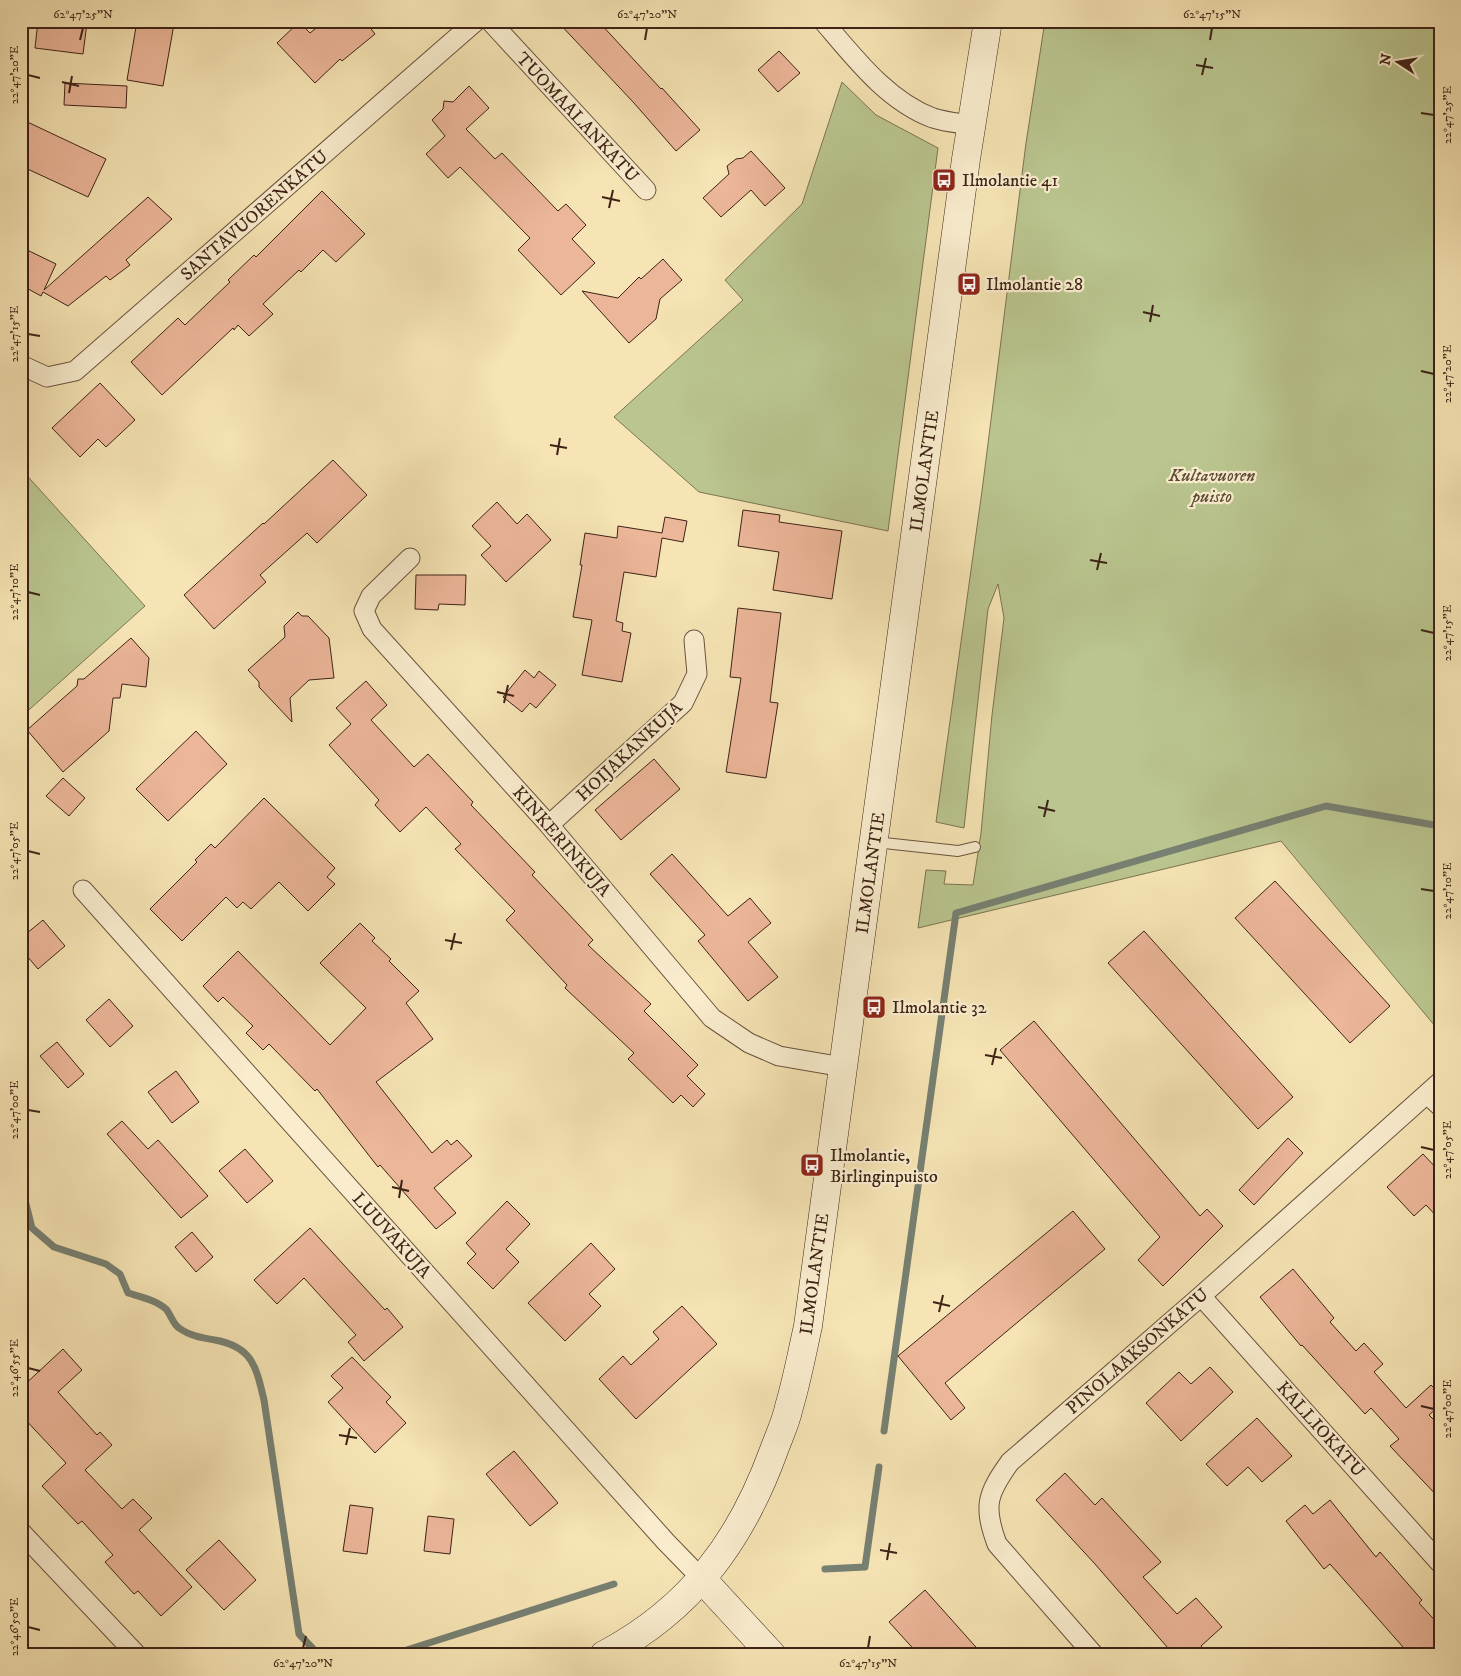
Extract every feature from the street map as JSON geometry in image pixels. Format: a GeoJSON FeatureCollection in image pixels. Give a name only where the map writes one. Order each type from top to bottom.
{"type":"FeatureCollection","features":[{"type":"Feature","properties":{"kind":"street","name":"SANTAVUORENKATU"},"geometry":{"type":"LineString","coordinates":[[21,365],[46,377],[76,371],[476,21]]}},
{"type":"Feature","properties":{"kind":"street","name":"TUOMAALANKATU"},"geometry":{"type":"LineString","coordinates":[[490,21],[646,190]]}},
{"type":"Feature","properties":{"kind":"street"},"geometry":{"type":"LineString","coordinates":[[823,21],[864,68],[900,101],[932,118],[972,125]]}},
{"type":"Feature","properties":{"kind":"street","name":"ILMOLANTIE"},"geometry":{"type":"LineString","coordinates":[[604,1655],[627,1643],[665,1616],[702,1578],[728,1546],[762,1484],[789,1408],[808,1326],[972,125],[988,21]]}},
{"type":"Feature","properties":{"kind":"street","name":"KINKERINKUJA"},"geometry":{"type":"LineString","coordinates":[[410,558],[371,596],[364,612],[372,629],[549,825],[712,1018],[749,1043],[779,1056],[844,1067]]}},
{"type":"Feature","properties":{"kind":"street","name":"HOIJAKANKUJA"},"geometry":{"type":"LineString","coordinates":[[549,825],[683,703],[697,674],[694,640]]}},
{"type":"Feature","properties":{"kind":"street","name":"LUUVAKUJA"},"geometry":{"type":"LineString","coordinates":[[83,890],[666,1542],[702,1578]]}},
{"type":"Feature","properties":{"kind":"street","name":"PINOLAAKSONKATU"},"geometry":{"type":"LineString","coordinates":[[1094,1655],[997,1544],[990,1525],[988,1505],[994,1483],[1010,1462],[1435,1094]]}},
{"type":"Feature","properties":{"kind":"street","name":"KALLIOKATU"},"geometry":{"type":"LineString","coordinates":[[1201,1296],[1440,1563]]}},
{"type":"Feature","properties":{"kind":"street"},"geometry":{"type":"LineString","coordinates":[[21,1532],[137,1655]]}},
{"type":"Feature","properties":{"kind":"street"},"geometry":{"type":"LineString","coordinates":[[702,1578],[772,1655]]}},
{"type":"Feature","properties":{"kind":"lane"},"geometry":{"type":"LineString","coordinates":[[874,842],[958,851],[976,847]]}},
{"type":"Feature","properties":{"kind":"green space","name":"Kultavuoren puisto"},"geometry":{"type":"Polygon","coordinates":[[[1045,21],[1440,21],[1440,1032],[1281,841],[918,928],[926,870],[946,871],[944,884],[973,885],[981,833],[992,715],[1004,618],[998,584],[988,609],[964,828],[936,822],[982,491],[1026,143],[1045,21]]]}},
{"type":"Feature","properties":{"kind":"green space"},"geometry":{"type":"Polygon","coordinates":[[[842,82],[876,115],[938,148],[888,531],[699,492],[614,417],[743,300],[725,280],[802,204],[842,82]]]}},
{"type":"Feature","properties":{"kind":"green space"},"geometry":{"type":"Polygon","coordinates":[[[21,469],[145,606],[21,717],[21,469]]]}},
{"type":"Feature","properties":{"kind":"building"},"geometry":{"type":"Polygon","coordinates":[[[38,21],[87,23],[83,54],[35,48],[38,21]]]}},
{"type":"Feature","properties":{"kind":"building"},"geometry":{"type":"Polygon","coordinates":[[[137,21],[160,21],[174,24],[163,86],[127,80],[137,21]]]}},
{"type":"Feature","properties":{"kind":"building"},"geometry":{"type":"Polygon","coordinates":[[[325,21],[365,21],[375,34],[342,61],[340,59],[315,83],[277,43],[299,22],[310,33],[325,21]]]}},
{"type":"Feature","properties":{"kind":"building"},"geometry":{"type":"Polygon","coordinates":[[[557,21],[598,21],[700,130],[676,151],[557,21]]]}},
{"type":"Feature","properties":{"kind":"building"},"geometry":{"type":"Polygon","coordinates":[[[779,51],[800,73],[778,92],[758,70],[779,51]]]}},
{"type":"Feature","properties":{"kind":"building"},"geometry":{"type":"Polygon","coordinates":[[[65,83],[127,86],[126,108],[64,105],[65,83]]]}},
{"type":"Feature","properties":{"kind":"building"},"geometry":{"type":"Polygon","coordinates":[[[469,86],[489,108],[466,129],[495,159],[502,153],[558,211],[566,204],[586,225],[572,239],[595,263],[561,295],[518,250],[530,238],[460,167],[448,178],[426,154],[445,136],[432,120],[443,109],[444,101],[453,102],[469,86]]]}},
{"type":"Feature","properties":{"kind":"building"},"geometry":{"type":"Polygon","coordinates":[[[21,119],[106,159],[88,197],[21,166],[21,119]]]}},
{"type":"Feature","properties":{"kind":"building"},"geometry":{"type":"Polygon","coordinates":[[[751,151],[785,188],[765,206],[751,190],[721,217],[703,198],[729,174],[727,166],[736,159],[743,158],[751,151]]]}},
{"type":"Feature","properties":{"kind":"building"},"geometry":{"type":"Polygon","coordinates":[[[322,191],[365,234],[336,262],[323,250],[301,272],[299,270],[263,304],[273,314],[249,336],[238,325],[234,330],[233,328],[162,395],[131,362],[178,318],[185,325],[230,282],[228,280],[254,255],[256,257],[322,191]]]}},
{"type":"Feature","properties":{"kind":"building"},"geometry":{"type":"Polygon","coordinates":[[[148,197],[172,219],[126,260],[130,265],[110,280],[106,276],[68,306],[43,292],[41,296],[21,285],[21,247],[56,264],[44,290],[148,197]]]}},
{"type":"Feature","properties":{"kind":"building"},"geometry":{"type":"Polygon","coordinates":[[[663,259],[682,280],[660,299],[656,319],[629,343],[582,291],[618,298],[639,277],[641,279],[663,259]]]}},
{"type":"Feature","properties":{"kind":"building"},"geometry":{"type":"Polygon","coordinates":[[[100,383],[135,420],[106,447],[98,439],[80,457],[52,428],[100,383]]]}},
{"type":"Feature","properties":{"kind":"building"},"geometry":{"type":"Polygon","coordinates":[[[333,460],[367,495],[317,543],[307,533],[260,575],[266,582],[214,629],[184,595],[333,460]]]}},
{"type":"Feature","properties":{"kind":"building"},"geometry":{"type":"Polygon","coordinates":[[[497,502],[517,524],[527,514],[551,540],[506,582],[481,555],[491,546],[472,526],[497,502]]]}},
{"type":"Feature","properties":{"kind":"building"},"geometry":{"type":"Polygon","coordinates":[[[743,510],[780,515],[779,522],[842,531],[832,599],[773,590],[779,552],[738,546],[743,510]]]}},
{"type":"Feature","properties":{"kind":"building"},"geometry":{"type":"Polygon","coordinates":[[[665,517],[687,521],[683,542],[662,538],[656,577],[624,572],[616,621],[623,623],[622,631],[631,633],[622,682],[582,675],[592,620],[573,617],[582,565],[580,565],[585,533],[617,538],[618,526],[662,533],[665,517]]]}},
{"type":"Feature","properties":{"kind":"building"},"geometry":{"type":"Polygon","coordinates":[[[416,575],[466,575],[465,605],[439,604],[438,610],[415,609],[416,575]]]}},
{"type":"Feature","properties":{"kind":"building"},"geometry":{"type":"Polygon","coordinates":[[[738,608],[781,613],[770,702],[778,703],[766,778],[726,772],[741,678],[730,677],[738,608]]]}},
{"type":"Feature","properties":{"kind":"building"},"geometry":{"type":"Polygon","coordinates":[[[298,612],[302,616],[308,616],[329,638],[334,678],[309,680],[290,698],[292,722],[259,687],[259,682],[248,670],[285,637],[284,626],[298,612]]]}},
{"type":"Feature","properties":{"kind":"building"},"geometry":{"type":"Polygon","coordinates":[[[131,638],[149,658],[146,687],[122,684],[120,698],[113,698],[109,731],[63,772],[27,730],[77,686],[78,679],[84,679],[131,638]]]}},
{"type":"Feature","properties":{"kind":"building"},"geometry":{"type":"Polygon","coordinates":[[[525,670],[534,678],[539,671],[556,685],[536,708],[530,703],[522,712],[503,697],[525,670]]]}},
{"type":"Feature","properties":{"kind":"building"},"geometry":{"type":"Polygon","coordinates":[[[366,681],[387,705],[371,720],[414,767],[428,754],[473,802],[471,805],[535,872],[532,875],[593,940],[588,945],[651,1004],[644,1011],[698,1065],[687,1076],[705,1094],[693,1107],[681,1095],[673,1103],[628,1059],[634,1053],[565,988],[567,985],[506,920],[515,911],[455,849],[461,844],[426,807],[400,832],[375,805],[379,800],[329,745],[351,724],[336,708],[366,681]]]}},
{"type":"Feature","properties":{"kind":"building"},"geometry":{"type":"Polygon","coordinates":[[[196,731],[227,764],[168,821],[136,789],[196,731]]]}},
{"type":"Feature","properties":{"kind":"building"},"geometry":{"type":"Polygon","coordinates":[[[654,759],[680,789],[621,840],[595,810],[654,759]]]}},
{"type":"Feature","properties":{"kind":"building"},"geometry":{"type":"Polygon","coordinates":[[[63,778],[85,798],[69,816],[46,796],[63,778]]]}},
{"type":"Feature","properties":{"kind":"building"},"geometry":{"type":"Polygon","coordinates":[[[264,798],[335,868],[327,877],[335,884],[308,911],[279,882],[251,909],[243,902],[237,908],[226,897],[182,941],[150,909],[197,862],[195,860],[211,844],[215,848],[264,798]]]}},
{"type":"Feature","properties":{"kind":"building"},"geometry":{"type":"Polygon","coordinates":[[[672,854],[728,916],[750,898],[771,923],[748,942],[778,977],[748,1001],[698,941],[705,935],[650,874],[672,854]]]}},
{"type":"Feature","properties":{"kind":"building"},"geometry":{"type":"Polygon","coordinates":[[[1275,881],[1390,1006],[1350,1043],[1235,918],[1275,881]]]}},
{"type":"Feature","properties":{"kind":"building"},"geometry":{"type":"Polygon","coordinates":[[[43,920],[65,946],[38,969],[21,949],[21,938],[43,920]]]}},
{"type":"Feature","properties":{"kind":"building"},"geometry":{"type":"Polygon","coordinates":[[[360,923],[375,938],[372,941],[391,959],[389,961],[419,991],[406,1003],[433,1039],[376,1082],[432,1153],[447,1140],[451,1145],[457,1140],[472,1156],[434,1188],[456,1213],[436,1229],[380,1165],[378,1167],[317,1089],[315,1091],[269,1044],[263,1050],[246,1033],[253,1026],[223,997],[218,1002],[203,986],[238,951],[330,1045],[366,1008],[320,963],[360,923]]]}},
{"type":"Feature","properties":{"kind":"building"},"geometry":{"type":"Polygon","coordinates":[[[1144,931],[1293,1097],[1258,1129],[1108,963],[1144,931]]]}},
{"type":"Feature","properties":{"kind":"building"},"geometry":{"type":"Polygon","coordinates":[[[109,999],[133,1026],[110,1047],[86,1020],[109,999]]]}},
{"type":"Feature","properties":{"kind":"building"},"geometry":{"type":"Polygon","coordinates":[[[1034,1021],[1200,1216],[1207,1209],[1223,1226],[1163,1286],[1138,1260],[1160,1237],[1000,1050],[1034,1021]]]}},
{"type":"Feature","properties":{"kind":"building"},"geometry":{"type":"Polygon","coordinates":[[[57,1042],[84,1074],[68,1088],[40,1056],[57,1042]]]}},
{"type":"Feature","properties":{"kind":"building"},"geometry":{"type":"Polygon","coordinates":[[[176,1071],[199,1102],[172,1123],[148,1092],[176,1071]]]}},
{"type":"Feature","properties":{"kind":"building"},"geometry":{"type":"Polygon","coordinates":[[[122,1121],[148,1149],[158,1140],[208,1196],[181,1218],[107,1134],[122,1121]]]}},
{"type":"Feature","properties":{"kind":"building"},"geometry":{"type":"Polygon","coordinates":[[[1288,1138],[1303,1153],[1254,1205],[1239,1190],[1288,1138]]]}},
{"type":"Feature","properties":{"kind":"building"},"geometry":{"type":"Polygon","coordinates":[[[245,1149],[273,1181],[247,1203],[219,1171],[245,1149]]]}},
{"type":"Feature","properties":{"kind":"building"},"geometry":{"type":"Polygon","coordinates":[[[1423,1154],[1440,1172],[1440,1220],[1426,1205],[1414,1216],[1387,1187],[1423,1154]]]}},
{"type":"Feature","properties":{"kind":"building"},"geometry":{"type":"Polygon","coordinates":[[[507,1201],[530,1224],[506,1249],[519,1262],[493,1289],[467,1263],[476,1254],[466,1243],[507,1201]]]}},
{"type":"Feature","properties":{"kind":"building"},"geometry":{"type":"Polygon","coordinates":[[[1073,1211],[1105,1249],[945,1383],[965,1408],[951,1420],[898,1356],[1073,1211]]]}},
{"type":"Feature","properties":{"kind":"building"},"geometry":{"type":"Polygon","coordinates":[[[310,1228],[403,1327],[364,1361],[348,1342],[356,1335],[304,1278],[277,1304],[254,1280],[310,1228]]]}},
{"type":"Feature","properties":{"kind":"building"},"geometry":{"type":"Polygon","coordinates":[[[192,1232],[213,1257],[196,1272],[175,1247],[192,1232]]]}},
{"type":"Feature","properties":{"kind":"building"},"geometry":{"type":"Polygon","coordinates":[[[591,1243],[615,1269],[589,1294],[601,1306],[565,1341],[528,1303],[591,1243]]]}},
{"type":"Feature","properties":{"kind":"building"},"geometry":{"type":"Polygon","coordinates":[[[1293,1269],[1334,1318],[1330,1322],[1356,1351],[1364,1343],[1383,1364],[1374,1372],[1406,1408],[1431,1385],[1440,1394],[1440,1405],[1429,1415],[1440,1426],[1440,1499],[1390,1446],[1399,1439],[1371,1408],[1365,1414],[1301,1346],[1260,1297],[1293,1269]]]}},
{"type":"Feature","properties":{"kind":"building"},"geometry":{"type":"Polygon","coordinates":[[[682,1306],[717,1344],[636,1419],[599,1379],[623,1356],[631,1365],[659,1339],[653,1332],[682,1306]]]}},
{"type":"Feature","properties":{"kind":"building"},"geometry":{"type":"Polygon","coordinates":[[[63,1349],[82,1370],[58,1392],[97,1435],[100,1432],[112,1445],[85,1470],[122,1509],[133,1499],[152,1518],[139,1530],[192,1587],[161,1616],[138,1591],[134,1594],[105,1562],[113,1555],[82,1521],[78,1524],[42,1486],[66,1463],[21,1415],[21,1388],[63,1349]]]}},
{"type":"Feature","properties":{"kind":"building"},"geometry":{"type":"Polygon","coordinates":[[[352,1357],[391,1397],[386,1402],[406,1423],[375,1453],[328,1402],[343,1388],[331,1376],[352,1357]]]}},
{"type":"Feature","properties":{"kind":"building"},"geometry":{"type":"Polygon","coordinates":[[[1210,1367],[1233,1392],[1181,1441],[1146,1403],[1179,1372],[1191,1384],[1210,1367]]]}},
{"type":"Feature","properties":{"kind":"building"},"geometry":{"type":"Polygon","coordinates":[[[1257,1418],[1292,1456],[1262,1482],[1248,1467],[1227,1486],[1206,1464],[1257,1418]]]}},
{"type":"Feature","properties":{"kind":"building"},"geometry":{"type":"Polygon","coordinates":[[[514,1451],[558,1503],[530,1526],[486,1474],[514,1451]]]}},
{"type":"Feature","properties":{"kind":"building"},"geometry":{"type":"Polygon","coordinates":[[[1065,1473],[1095,1505],[1102,1498],[1161,1562],[1143,1577],[1177,1614],[1196,1598],[1222,1627],[1201,1646],[1209,1655],[1174,1655],[1095,1564],[1036,1500],[1065,1473]]]}},
{"type":"Feature","properties":{"kind":"building"},"geometry":{"type":"Polygon","coordinates":[[[1330,1500],[1376,1557],[1380,1552],[1422,1600],[1419,1603],[1440,1626],[1440,1655],[1410,1655],[1330,1564],[1324,1569],[1286,1521],[1305,1505],[1313,1514],[1330,1500]]]}},
{"type":"Feature","properties":{"kind":"building"},"geometry":{"type":"Polygon","coordinates":[[[350,1505],[373,1508],[367,1554],[343,1551],[350,1505]]]}},
{"type":"Feature","properties":{"kind":"building"},"geometry":{"type":"Polygon","coordinates":[[[428,1516],[454,1519],[450,1554],[424,1551],[428,1516]]]}},
{"type":"Feature","properties":{"kind":"building"},"geometry":{"type":"Polygon","coordinates":[[[219,1540],[256,1580],[224,1610],[186,1570],[219,1540]]]}},
{"type":"Feature","properties":{"kind":"building"},"geometry":{"type":"Polygon","coordinates":[[[925,1590],[983,1655],[919,1655],[889,1622],[925,1590]]]}},
{"type":"Feature","properties":{"kind":"waterway"},"geometry":{"type":"LineString","coordinates":[[884,1431],[956,913],[1326,806],[1440,826]]}},
{"type":"Feature","properties":{"kind":"waterway"},"geometry":{"type":"LineString","coordinates":[[21,1194],[24,1196],[32,1228],[54,1247],[106,1264],[120,1274],[128,1293],[158,1303],[166,1309],[179,1328],[197,1336],[228,1343],[245,1353],[251,1360],[264,1400],[299,1634],[319,1655]]}},
{"type":"Feature","properties":{"kind":"waterway"},"geometry":{"type":"LineString","coordinates":[[825,1569],[865,1567],[879,1467]]}},
{"type":"Feature","properties":{"kind":"waterway"},"geometry":{"type":"LineString","coordinates":[[391,1655],[614,1584]]}},
{"type":"Feature","properties":{"kind":"place","name":"Ilmolantie 41"},"geometry":{"type":"Point","coordinates":[944,180]}},
{"type":"Feature","properties":{"kind":"place","name":"Ilmolantie 28"},"geometry":{"type":"Point","coordinates":[969,284]}},
{"type":"Feature","properties":{"kind":"place","name":"Ilmolantie 32"},"geometry":{"type":"Point","coordinates":[874,1007]}},
{"type":"Feature","properties":{"kind":"place","name":"Ilmolantie, Birlinginpuisto"},"geometry":{"type":"Point","coordinates":[812,1165]}}]}
